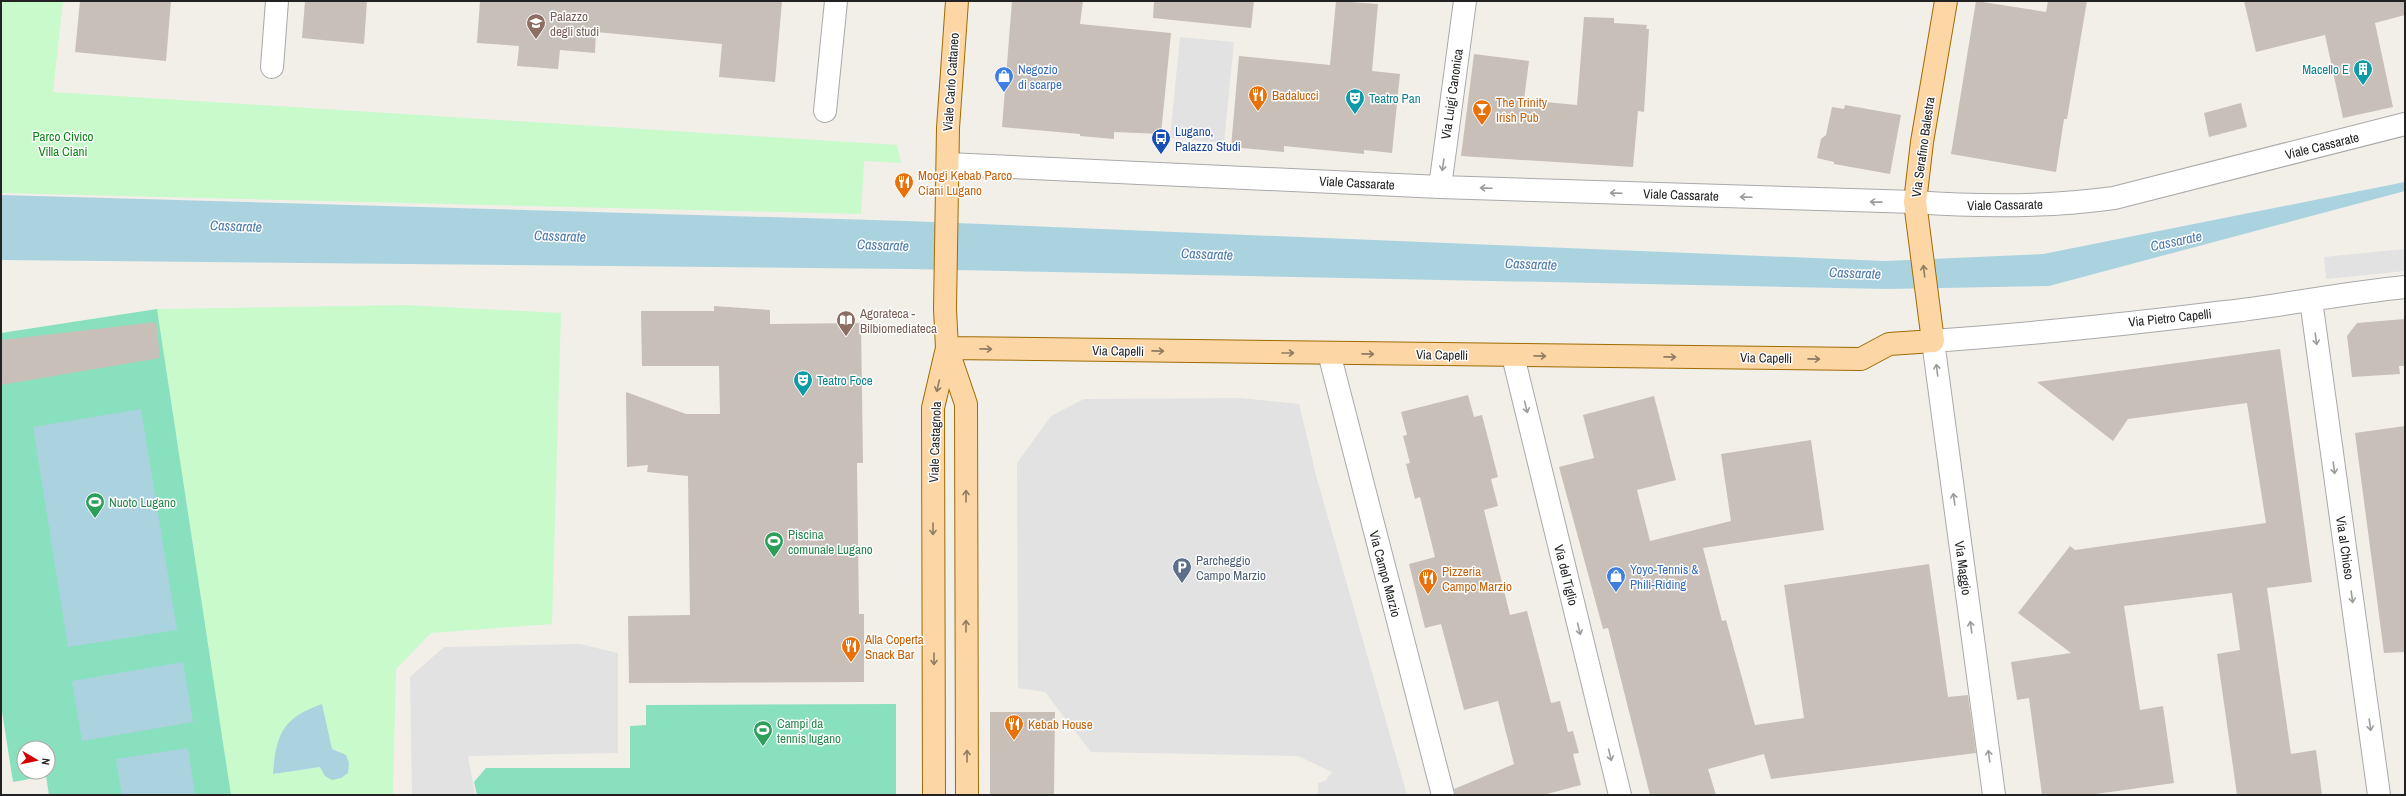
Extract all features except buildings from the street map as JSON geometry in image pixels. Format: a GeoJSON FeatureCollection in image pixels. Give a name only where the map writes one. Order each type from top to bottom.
{"type":"FeatureCollection","features":[{"type":"Feature","properties":{"kind":"main road","name":"Viale Carlo Cattaneo"},"geometry":{"type":"LineString","coordinates":[[947,348],[945,287],[950,77],[957,1]]}},
{"type":"Feature","properties":{"kind":"main road","name":"Via Serafino Balestra"},"geometry":{"type":"LineString","coordinates":[[1933,341],[1915,202],[1922,142],[1946,1]]}},
{"type":"Feature","properties":{"kind":"main road","name":"Via Capelli"},"geometry":{"type":"LineString","coordinates":[[947,348],[1861,359],[1889,344],[1933,341]]}},
{"type":"Feature","properties":{"kind":"main road","name":"Viale Castagnola"},"geometry":{"type":"LineString","coordinates":[[934,795],[933,408],[947,348]]}},
{"type":"Feature","properties":{"kind":"main road"},"geometry":{"type":"LineString","coordinates":[[947,348],[966,404],[967,795]]}},
{"type":"Feature","properties":{"kind":"street"},"geometry":{"type":"LineString","coordinates":[[272,67],[277,1]]}},
{"type":"Feature","properties":{"kind":"street"},"geometry":{"type":"LineString","coordinates":[[825,111],[836,1]]}},
{"type":"Feature","properties":{"kind":"street","name":"Via Luigi Canonica"},"geometry":{"type":"LineString","coordinates":[[1440,187],[1465,1]]}},
{"type":"Feature","properties":{"kind":"street","name":"Viale Cassarate"},"geometry":{"type":"LineString","coordinates":[[948,164],[1440,187],[1915,202],[1978,207],[2023,206],[2076,203],[2114,198],[2405,124]]}},
{"type":"Feature","properties":{"kind":"street","name":"Via Pietro Capelli"},"geometry":{"type":"LineString","coordinates":[[1933,341],[2217,313],[2311,300],[2352,292],[2405,287]]}},
{"type":"Feature","properties":{"kind":"street","name":"Via al Chioso"},"geometry":{"type":"LineString","coordinates":[[2311,300],[2379,795]]}},
{"type":"Feature","properties":{"kind":"street","name":"Via Maggio"},"geometry":{"type":"LineString","coordinates":[[1933,341],[1994,795]]}},
{"type":"Feature","properties":{"kind":"street","name":"Via Campo Marzio"},"geometry":{"type":"LineString","coordinates":[[1329,353],[1444,795]]}},
{"type":"Feature","properties":{"kind":"street","name":"Via del Tiglio"},"geometry":{"type":"LineString","coordinates":[[1513,356],[1620,795]]}},
{"type":"Feature","properties":{"kind":"green space","name":"Parco Civico Villa Ciani"},"geometry":{"type":"Polygon","coordinates":[[[1,1],[63,1],[53,92],[897,145],[901,163],[864,161],[861,214],[1,193],[1,1]]]}},
{"type":"Feature","properties":{"kind":"green space"},"geometry":{"type":"Polygon","coordinates":[[[405,305],[561,313],[552,624],[431,633],[396,669],[393,795],[231,795],[157,309],[405,305]],[[332,749],[273,774],[320,767],[325,776],[339,751],[332,749]]]}},
{"type":"Feature","properties":{"kind":"green space","name":"Nuoto Lugano"},"geometry":{"type":"Polygon","coordinates":[[[157,309],[231,795],[49,795],[47,780],[56,780],[56,740],[16,740],[16,780],[24,780],[13,782],[1,705],[1,333],[157,309]]]}},
{"type":"Feature","properties":{"kind":"green space","name":"Campi da tennis lugano"},"geometry":{"type":"Polygon","coordinates":[[[896,704],[896,795],[477,795],[474,782],[486,768],[630,768],[630,726],[646,725],[646,705],[896,704]]]}},
{"type":"Feature","properties":{"kind":"shaded area"},"geometry":{"type":"Polygon","coordinates":[[[1180,37],[1234,42],[1224,143],[1170,138],[1180,37]]]}},
{"type":"Feature","properties":{"kind":"shaded area"},"geometry":{"type":"Polygon","coordinates":[[[2405,249],[2405,271],[2326,279],[2324,257],[2405,249]]]}},
{"type":"Feature","properties":{"kind":"shaded area","name":"Parcheggio Campo Marzio"},"geometry":{"type":"Polygon","coordinates":[[[1241,398],[1299,404],[1317,479],[1407,795],[1318,795],[1318,783],[1325,781],[1332,772],[1298,756],[1091,752],[1045,692],[1018,688],[1017,463],[1051,416],[1084,399],[1241,398]]]}},
{"type":"Feature","properties":{"kind":"shaded area"},"geometry":{"type":"Polygon","coordinates":[[[580,644],[618,653],[618,753],[468,756],[475,795],[412,795],[410,677],[444,647],[580,644]]]}},
{"type":"Feature","properties":{"kind":"water","name":"Cassarate"},"geometry":{"type":"Polygon","coordinates":[[[2405,182],[2405,191],[2049,286],[1887,289],[907,269],[1,260],[1,195],[907,221],[1885,261],[2043,254],[2405,182]]]}},
{"type":"Feature","properties":{"kind":"water"},"geometry":{"type":"Polygon","coordinates":[[[141,409],[177,630],[68,647],[33,427],[141,409]]]}},
{"type":"Feature","properties":{"kind":"water"},"geometry":{"type":"Polygon","coordinates":[[[183,662],[193,722],[82,741],[72,681],[183,662]]]}},
{"type":"Feature","properties":{"kind":"water"},"geometry":{"type":"Polygon","coordinates":[[[322,704],[332,749],[346,755],[349,763],[348,773],[341,778],[332,780],[325,776],[320,767],[273,774],[276,749],[279,738],[284,730],[298,715],[322,704]]]}},
{"type":"Feature","properties":{"kind":"water"},"geometry":{"type":"Polygon","coordinates":[[[188,748],[195,795],[122,795],[116,759],[188,748]]]}},
{"type":"Feature","properties":{"kind":"place","name":"Palazzo degli studi"},"geometry":{"type":"Point","coordinates":[536,40]}},
{"type":"Feature","properties":{"kind":"place","name":"Macello E"},"geometry":{"type":"Point","coordinates":[2363,86]}},
{"type":"Feature","properties":{"kind":"place","name":"Negozio di scarpe"},"geometry":{"type":"Point","coordinates":[1004,93]}},
{"type":"Feature","properties":{"kind":"place","name":"Badalucci"},"geometry":{"type":"Point","coordinates":[1258,112]}},
{"type":"Feature","properties":{"kind":"place","name":"Teatro Pan"},"geometry":{"type":"Point","coordinates":[1355,115]}},
{"type":"Feature","properties":{"kind":"place","name":"The Trinity Irish Pub"},"geometry":{"type":"Point","coordinates":[1482,126]}},
{"type":"Feature","properties":{"kind":"place","name":"Lugano, Palazzo Studi"},"geometry":{"type":"Point","coordinates":[1161,155]}},
{"type":"Feature","properties":{"kind":"place","name":"Moogi Kebab Parco Ciani Lugano"},"geometry":{"type":"Point","coordinates":[904,199]}},
{"type":"Feature","properties":{"kind":"place","name":"Agorateca - Bilbiomediateca"},"geometry":{"type":"Point","coordinates":[846,337]}},
{"type":"Feature","properties":{"kind":"place","name":"Teatro Foce"},"geometry":{"type":"Point","coordinates":[803,397]}},
{"type":"Feature","properties":{"kind":"place","name":"Nuoto Lugano"},"geometry":{"type":"Point","coordinates":[95,519]}},
{"type":"Feature","properties":{"kind":"place","name":"Piscina comunale Lugano"},"geometry":{"type":"Point","coordinates":[774,558]}},
{"type":"Feature","properties":{"kind":"place","name":"Parcheggio Campo Marzio"},"geometry":{"type":"Point","coordinates":[1182,584]}},
{"type":"Feature","properties":{"kind":"place","name":"Yoyo-Tennis & Phili-Riding"},"geometry":{"type":"Point","coordinates":[1616,593]}},
{"type":"Feature","properties":{"kind":"place","name":"Pizzeria Campo Marzio"},"geometry":{"type":"Point","coordinates":[1428,595]}},
{"type":"Feature","properties":{"kind":"place","name":"Alla Coperta Snack Bar"},"geometry":{"type":"Point","coordinates":[851,663]}},
{"type":"Feature","properties":{"kind":"place","name":"Kebab House"},"geometry":{"type":"Point","coordinates":[1014,741]}},
{"type":"Feature","properties":{"kind":"place","name":"Campi da tennis lugano"},"geometry":{"type":"Point","coordinates":[763,747]}}]}
